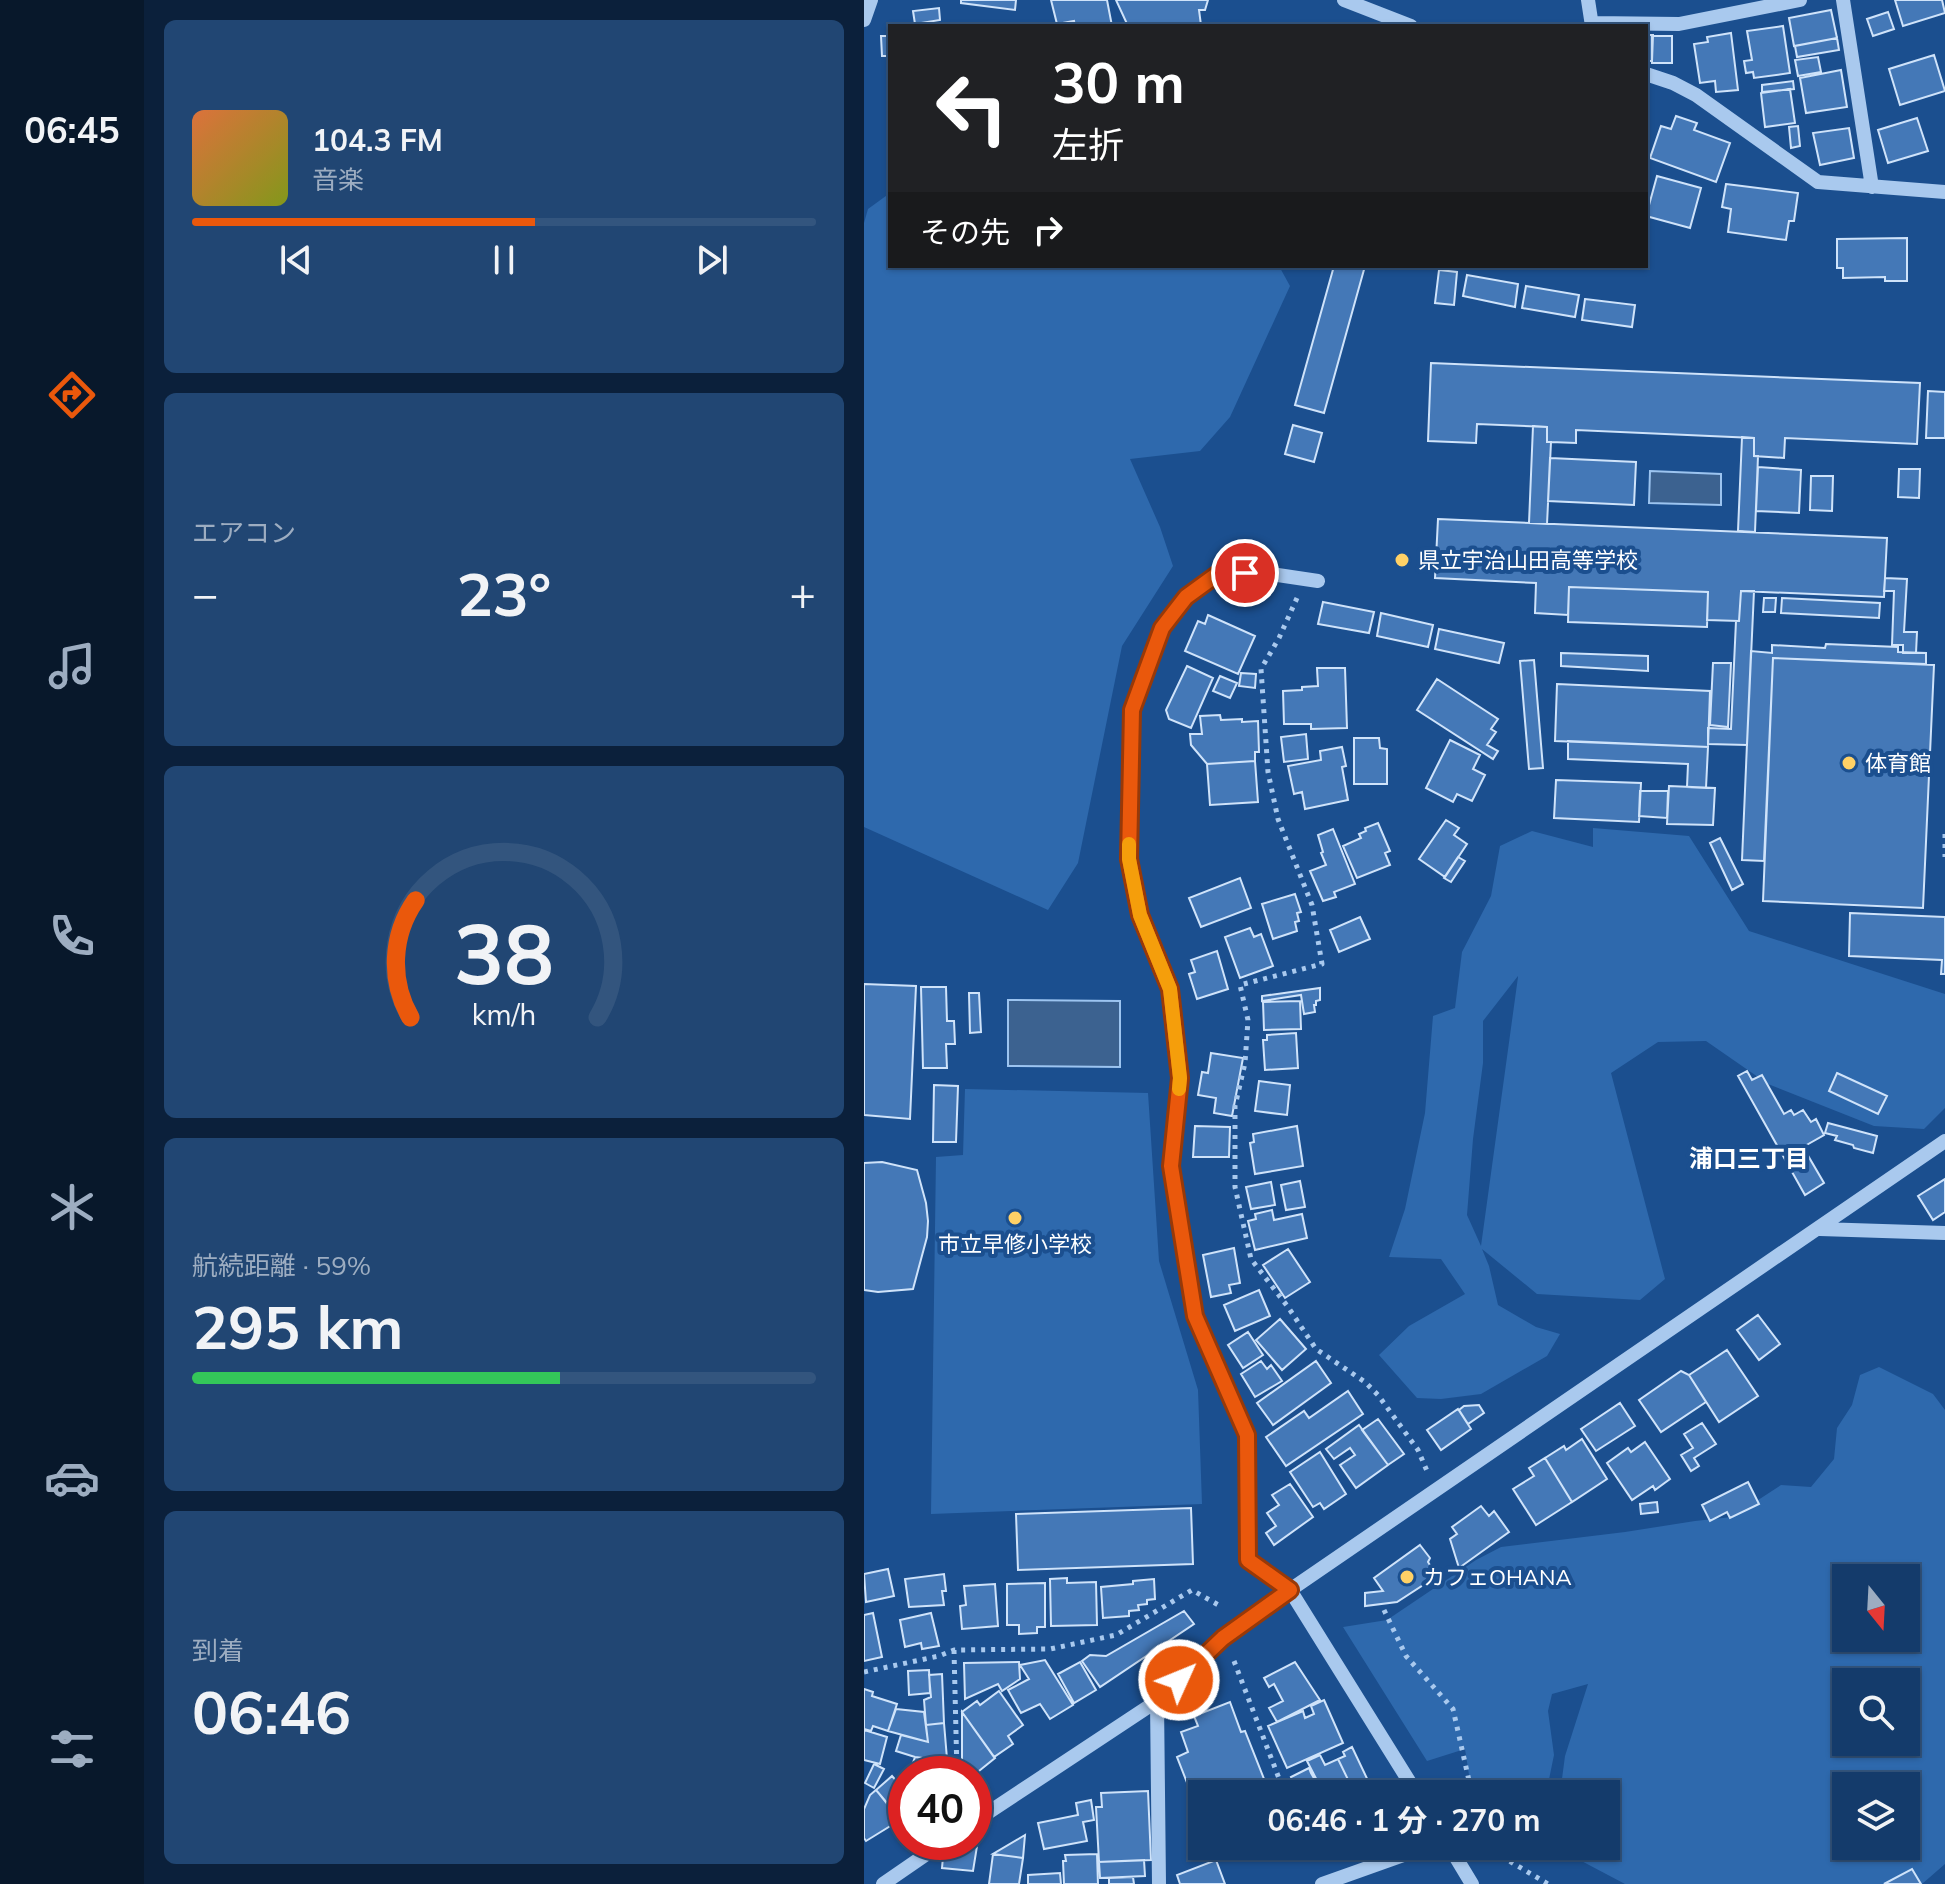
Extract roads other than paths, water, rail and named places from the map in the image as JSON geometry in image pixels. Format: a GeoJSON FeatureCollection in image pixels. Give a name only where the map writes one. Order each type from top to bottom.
{"type":"FeatureCollection","features":[{"type":"Feature","properties":{"kind":"street"},"geometry":{"type":"LineString","coordinates":[[864,20],[871,0]]}},
{"type":"Feature","properties":{"kind":"street"},"geometry":{"type":"LineString","coordinates":[[1344,0],[1373,5],[1407,24]]}},
{"type":"Feature","properties":{"kind":"street"},"geometry":{"type":"LineString","coordinates":[[1588,0],[1592,24]]}},
{"type":"Feature","properties":{"kind":"street"},"geometry":{"type":"LineString","coordinates":[[1648,24],[1679,24],[1800,0]]}},
{"type":"Feature","properties":{"kind":"street"},"geometry":{"type":"LineString","coordinates":[[1843,0],[1872,187]]}},
{"type":"Feature","properties":{"kind":"street"},"geometry":{"type":"LineString","coordinates":[[1648,75],[1696,95],[1818,182],[1945,192]]}},
{"type":"Feature","properties":{"kind":"street"},"geometry":{"type":"LineString","coordinates":[[1312,580],[1271,574],[1219,573],[1186,597],[1162,628],[1132,710],[1129,859],[1140,915],[1170,989],[1180,1078],[1171,1166],[1195,1316],[1247,1435],[1248,1560],[1290,1590],[1408,1780]]}},
{"type":"Feature","properties":{"kind":"street"},"geometry":{"type":"LineString","coordinates":[[992,1810],[1157,1701],[1223,1638],[1290,1590],[1945,1141]]}},
{"type":"Feature","properties":{"kind":"street"},"geometry":{"type":"LineString","coordinates":[[1819,1229],[1945,1233]]}},
{"type":"Feature","properties":{"kind":"street"},"geometry":{"type":"LineString","coordinates":[[1157,1701],[1159,1884]]}},
{"type":"Feature","properties":{"kind":"street"},"geometry":{"type":"LineString","coordinates":[[883,1884],[918,1860]]}},
{"type":"Feature","properties":{"kind":"street"},"geometry":{"type":"LineString","coordinates":[[1322,1884],[1390,1860]]}},
{"type":"Feature","properties":{"kind":"street"},"geometry":{"type":"LineString","coordinates":[[1457,1860],[1472,1884]]}},
{"type":"Feature","properties":{"kind":"place","name":"県立宇治山田高等学校"},"geometry":{"type":"Point","coordinates":[1402,560]}},
{"type":"Feature","properties":{"kind":"place","name":"体育館"},"geometry":{"type":"Point","coordinates":[1849,763]}},
{"type":"Feature","properties":{"kind":"place","name":"市立早修小学校"},"geometry":{"type":"Point","coordinates":[1015,1218]}},
{"type":"Feature","properties":{"kind":"place","name":"カフェOHANA"},"geometry":{"type":"Point","coordinates":[1407,1577]}},
{"type":"Feature","properties":{"kind":"district","name":"浦口三丁目"},"geometry":{"type":"Point","coordinates":[1749,1159]}}]}
